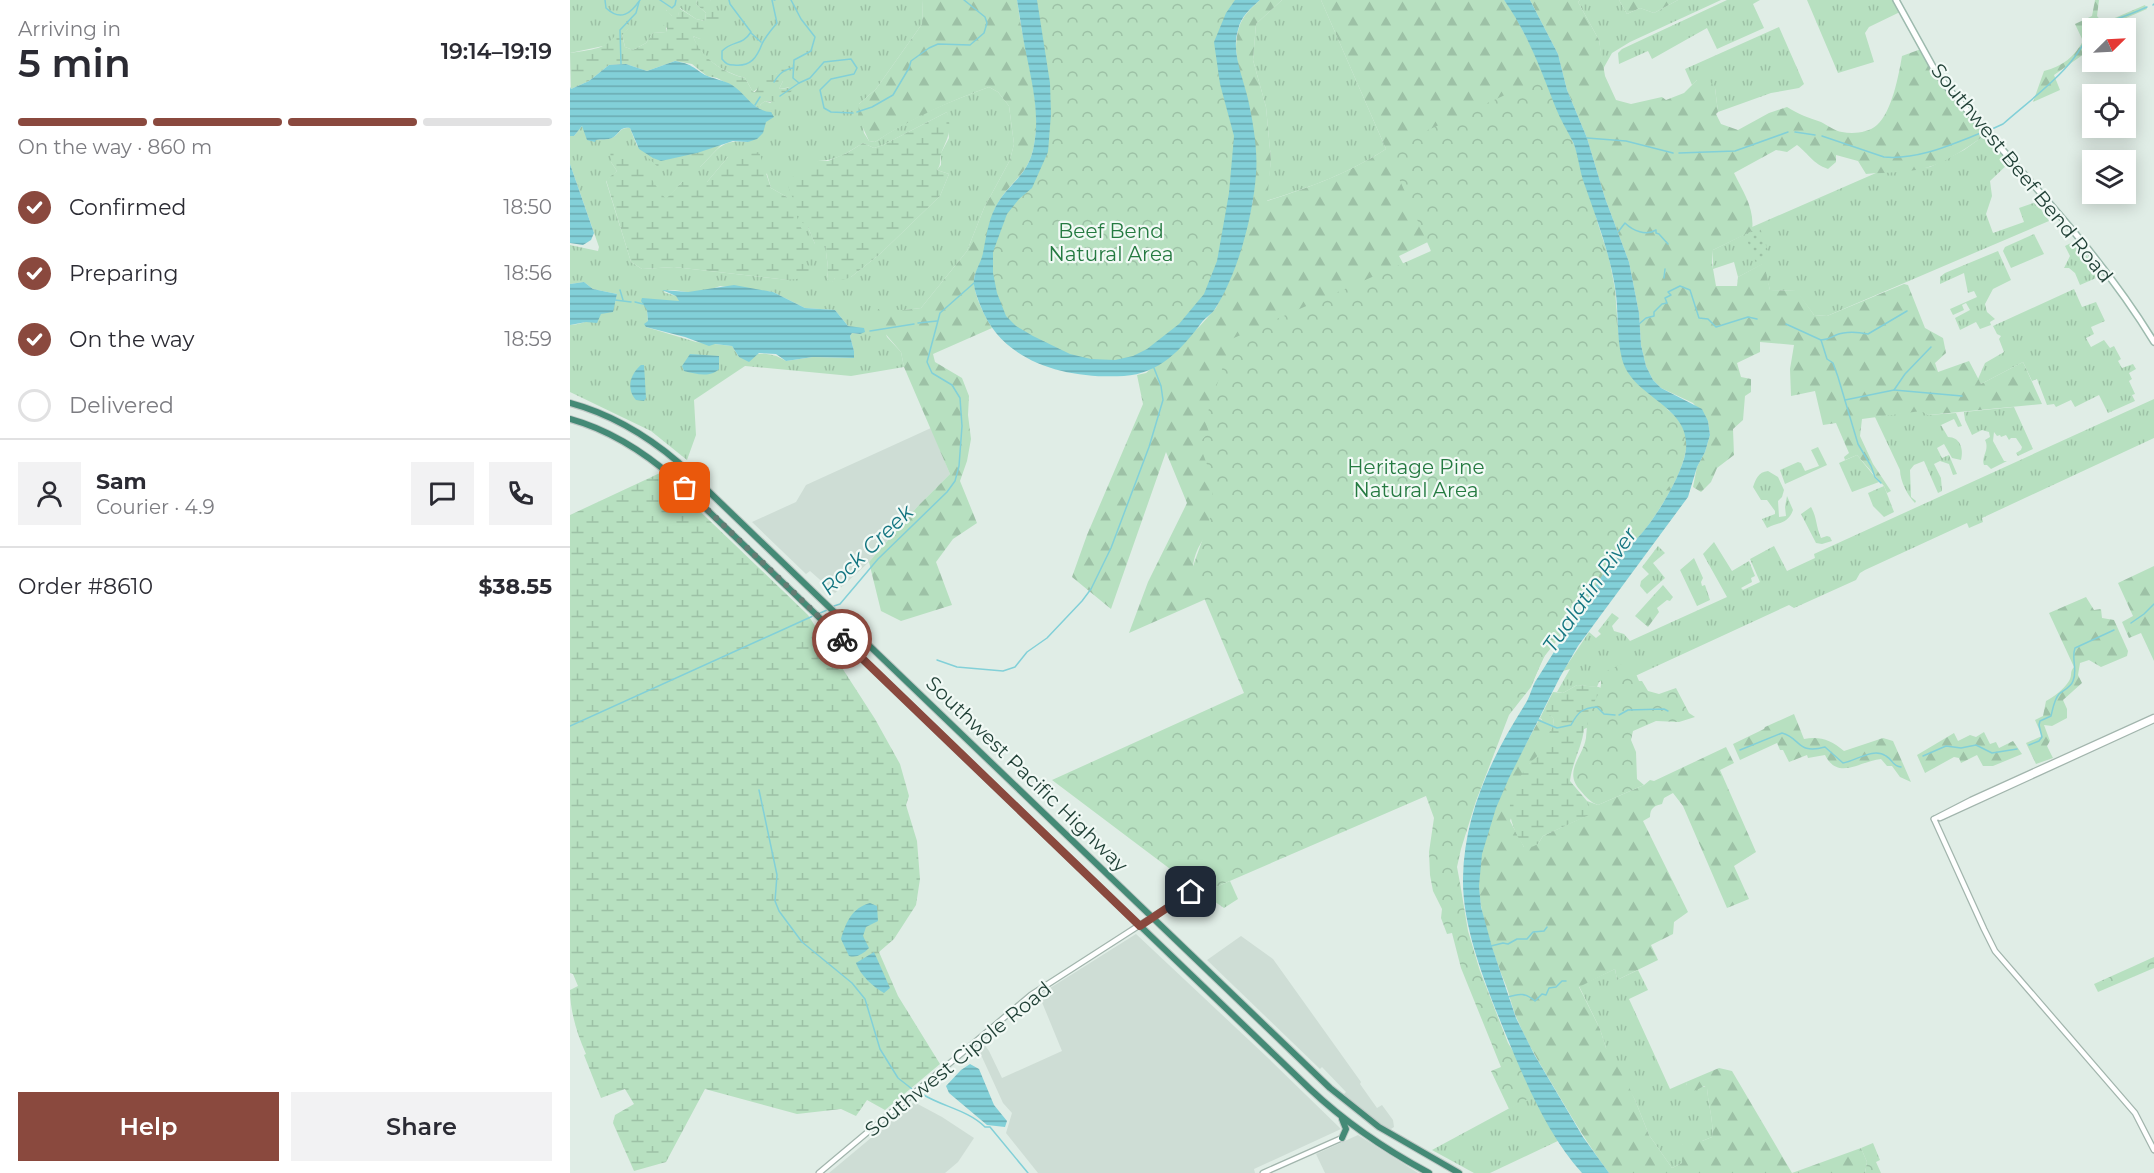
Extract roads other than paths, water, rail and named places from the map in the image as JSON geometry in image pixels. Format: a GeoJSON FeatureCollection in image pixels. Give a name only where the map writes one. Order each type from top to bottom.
{"type":"FeatureCollection","features":[{"type":"Feature","properties":{"kind":"highway","name":"Southwest Pacific Highway"},"geometry":{"type":"LineString","coordinates":[[570,404],[611,418],[651,441],[691,474],[1330,1088],[1368,1119],[1408,1145],[1459,1173]]}},
{"type":"Feature","properties":{"kind":"highway","name":"Southwest Pacific Highway"},"geometry":{"type":"LineString","coordinates":[[570,419],[615,436],[649,457],[685,488],[1340,1116],[1429,1173]]}},
{"type":"Feature","properties":{"kind":"highway"},"geometry":{"type":"LineString","coordinates":[[735,536],[745,526]]}},
{"type":"Feature","properties":{"kind":"highway"},"geometry":{"type":"LineString","coordinates":[[872,668],[882,658]]}},
{"type":"Feature","properties":{"kind":"highway"},"geometry":{"type":"LineString","coordinates":[[1271,1052],[1282,1042]]}},
{"type":"Feature","properties":{"kind":"highway"},"geometry":{"type":"LineString","coordinates":[[1340,1116],[1346,1129],[1342,1138]]}},
{"type":"Feature","properties":{"kind":"highway"},"geometry":{"type":"LineString","coordinates":[[1342,1138],[1356,1133],[1365,1134]]}},
{"type":"Feature","properties":{"kind":"main road","name":"Southwest Beef Bend Road"},"geometry":{"type":"LineString","coordinates":[[1896,0],[1939,76],[2092,255],[2154,342]]}},
{"type":"Feature","properties":{"kind":"street"},"geometry":{"type":"LineString","coordinates":[[2154,718],[1934,819],[1995,951],[2134,1113],[2154,1150]]}},
{"type":"Feature","properties":{"kind":"street","name":"Southwest Cipole Road"},"geometry":{"type":"LineString","coordinates":[[819,1173],[1031,995],[1191,892]]}},
{"type":"Feature","properties":{"kind":"street"},"geometry":{"type":"LineString","coordinates":[[1263,1173],[1342,1138]]}},
{"type":"Feature","properties":{"kind":"water"},"geometry":{"type":"Polygon","coordinates":[[[1017,0],[1037,0],[1050,83],[1051,114],[1048,152],[1032,188],[1007,214],[993,252],[993,273],[997,293],[1006,316],[1016,326],[1033,336],[1070,354],[1091,359],[1115,360],[1133,356],[1147,349],[1179,324],[1204,294],[1217,261],[1229,193],[1234,136],[1220,84],[1214,42],[1226,13],[1235,0],[1260,0],[1244,17],[1239,25],[1236,38],[1238,64],[1250,108],[1256,155],[1252,208],[1243,244],[1231,279],[1214,311],[1178,350],[1148,371],[1124,376],[1103,376],[1060,371],[1040,364],[1021,355],[1005,342],[991,326],[977,297],[974,286],[975,276],[993,213],[1000,199],[1027,165],[1036,131],[1035,104],[1017,0]]]}},
{"type":"Feature","properties":{"kind":"water","name":"Tualatin River"},"geometry":{"type":"Polygon","coordinates":[[[1504,0],[1530,0],[1558,54],[1567,90],[1587,138],[1605,198],[1629,262],[1646,366],[1653,380],[1661,388],[1702,409],[1708,421],[1710,435],[1688,497],[1578,646],[1560,677],[1509,778],[1496,808],[1482,854],[1479,886],[1481,907],[1516,1018],[1534,1054],[1583,1137],[1609,1173],[1582,1173],[1558,1142],[1529,1089],[1491,998],[1471,938],[1464,897],[1465,855],[1474,810],[1490,767],[1526,703],[1535,682],[1593,589],[1607,570],[1642,533],[1672,488],[1684,459],[1686,441],[1682,427],[1674,415],[1638,385],[1628,373],[1622,359],[1612,273],[1575,147],[1557,111],[1527,38],[1504,0]]]}},
{"type":"Feature","properties":{"kind":"water"},"geometry":{"type":"Polygon","coordinates":[[[675,61],[732,85],[755,106],[771,112],[774,117],[766,122],[763,133],[757,139],[748,142],[733,141],[697,153],[661,161],[639,149],[630,128],[622,129],[612,138],[595,142],[587,140],[582,126],[574,136],[570,136],[570,87],[571,89],[589,81],[609,65],[626,64],[647,71],[675,61]]]}},
{"type":"Feature","properties":{"kind":"water"},"geometry":{"type":"Polygon","coordinates":[[[570,164],[594,233],[591,240],[583,245],[570,243],[570,164]]]}},
{"type":"Feature","properties":{"kind":"water"},"geometry":{"type":"Polygon","coordinates":[[[584,282],[593,289],[617,294],[613,312],[601,314],[597,323],[586,322],[570,325],[570,284],[584,282]]]}},
{"type":"Feature","properties":{"kind":"water"},"geometry":{"type":"Polygon","coordinates":[[[734,285],[773,292],[805,308],[835,310],[848,326],[864,328],[865,332],[852,333],[850,336],[854,358],[813,357],[786,361],[776,354],[759,353],[749,362],[739,357],[732,346],[715,344],[709,346],[646,327],[644,324],[648,321],[647,310],[641,301],[642,298],[679,301],[676,296],[662,290],[688,292],[734,285]]]}},
{"type":"Feature","properties":{"kind":"water"},"geometry":{"type":"Polygon","coordinates":[[[690,354],[719,356],[719,369],[712,374],[684,371],[682,366],[690,354]]]}},
{"type":"Feature","properties":{"kind":"water"},"geometry":{"type":"Polygon","coordinates":[[[641,365],[644,365],[646,398],[644,401],[636,400],[630,386],[632,377],[641,365]]]}},
{"type":"Feature","properties":{"kind":"water"},"geometry":{"type":"Polygon","coordinates":[[[870,903],[877,906],[878,921],[866,927],[863,936],[869,948],[860,955],[849,956],[841,939],[845,927],[854,912],[870,903]]]}},
{"type":"Feature","properties":{"kind":"water"},"geometry":{"type":"Polygon","coordinates":[[[874,952],[890,988],[884,993],[867,980],[856,963],[874,952]]]}},
{"type":"Feature","properties":{"kind":"water"},"geometry":{"type":"Polygon","coordinates":[[[970,1064],[979,1069],[994,1105],[1007,1121],[1005,1127],[987,1125],[949,1093],[946,1086],[970,1064]]]}},
{"type":"Feature","properties":{"kind":"waterway"},"geometry":{"type":"LineString","coordinates":[[605,0],[606,8],[621,15],[633,9],[640,0]]}},
{"type":"Feature","properties":{"kind":"waterway"},"geometry":{"type":"LineString","coordinates":[[660,0],[672,8],[676,0]]}},
{"type":"Feature","properties":{"kind":"waterway"},"geometry":{"type":"LineString","coordinates":[[729,0],[751,32],[744,39],[722,51],[722,59],[726,63],[740,65],[749,63],[755,57],[777,23],[772,0]]}},
{"type":"Feature","properties":{"kind":"waterway"},"geometry":{"type":"LineString","coordinates":[[791,0],[801,19],[815,37],[811,51],[794,60],[793,78],[799,83],[810,78],[824,62],[851,59],[857,68],[854,74],[831,79],[820,90],[824,108],[831,112],[853,113]]}},
{"type":"Feature","properties":{"kind":"waterway"},"geometry":{"type":"LineString","coordinates":[[857,112],[872,107],[893,95],[911,61],[929,48],[938,44],[970,45],[984,33],[987,23],[985,17],[964,0]]}},
{"type":"Feature","properties":{"kind":"waterway"},"geometry":{"type":"LineString","coordinates":[[621,64],[620,30],[636,13],[639,2]]}},
{"type":"Feature","properties":{"kind":"waterway"},"geometry":{"type":"LineString","coordinates":[[1992,129],[2003,124],[2067,67],[2086,40],[2091,25],[2112,21],[2147,7]]}},
{"type":"Feature","properties":{"kind":"waterway"},"geometry":{"type":"LineString","coordinates":[[751,33],[761,42]]}},
{"type":"Feature","properties":{"kind":"waterway"},"geometry":{"type":"LineString","coordinates":[[774,82],[782,73],[793,68]]}},
{"type":"Feature","properties":{"kind":"waterway"},"geometry":{"type":"LineString","coordinates":[[780,96],[799,83]]}},
{"type":"Feature","properties":{"kind":"waterway"},"geometry":{"type":"LineString","coordinates":[[755,105],[760,97]]}},
{"type":"Feature","properties":{"kind":"waterway"},"geometry":{"type":"LineString","coordinates":[[1679,153],[1735,151],[1788,132]]}},
{"type":"Feature","properties":{"kind":"waterway"},"geometry":{"type":"LineString","coordinates":[[1795,132],[1815,135]]}},
{"type":"Feature","properties":{"kind":"waterway"},"geometry":{"type":"LineString","coordinates":[[1822,136],[1884,157],[1897,157],[1934,151],[1981,133]]}},
{"type":"Feature","properties":{"kind":"waterway"},"geometry":{"type":"LineString","coordinates":[[1587,138],[1626,141],[1673,153]]}},
{"type":"Feature","properties":{"kind":"waterway"},"geometry":{"type":"LineString","coordinates":[[1618,232],[1625,223],[1640,232],[1648,233],[1656,230],[1656,233],[1668,244]]}},
{"type":"Feature","properties":{"kind":"waterway"},"geometry":{"type":"LineString","coordinates":[[1664,278],[1665,269]]}},
{"type":"Feature","properties":{"kind":"waterway","name":"Rock Creek"},"geometry":{"type":"LineString","coordinates":[[834,606],[840,604],[878,559],[947,492],[955,481],[959,466],[962,426],[960,398],[952,385],[932,373],[927,362],[940,313],[974,283]]}},
{"type":"Feature","properties":{"kind":"waterway"},"geometry":{"type":"LineString","coordinates":[[1639,324],[1646,318],[1654,316],[1654,312],[1662,304],[1667,303],[1665,298],[1671,295],[1668,292],[1680,286],[1690,290],[1699,318],[1708,319],[1716,327],[1748,317],[1757,319]]}},
{"type":"Feature","properties":{"kind":"waterway"},"geometry":{"type":"LineString","coordinates":[[620,290],[623,300]]}},
{"type":"Feature","properties":{"kind":"waterway"},"geometry":{"type":"LineString","coordinates":[[615,300],[631,302]]}},
{"type":"Feature","properties":{"kind":"waterway"},"geometry":{"type":"LineString","coordinates":[[635,302],[643,304]]}},
{"type":"Feature","properties":{"kind":"waterway"},"geometry":{"type":"LineString","coordinates":[[1821,340],[1844,333],[1868,334],[1907,311]]}},
{"type":"Feature","properties":{"kind":"waterway"},"geometry":{"type":"LineString","coordinates":[[918,323],[937,321]]}},
{"type":"Feature","properties":{"kind":"waterway"},"geometry":{"type":"LineString","coordinates":[[870,331],[914,324]]}},
{"type":"Feature","properties":{"kind":"waterway"},"geometry":{"type":"LineString","coordinates":[[1786,324],[1821,340],[1827,359],[1833,363],[1838,377],[1858,444],[1875,477],[1881,483]]}},
{"type":"Feature","properties":{"kind":"waterway"},"geometry":{"type":"LineString","coordinates":[[1845,400],[1894,390],[1905,374],[1931,347]]}},
{"type":"Feature","properties":{"kind":"waterway"},"geometry":{"type":"LineString","coordinates":[[937,660],[957,667],[1003,671],[1015,667],[1027,652],[1047,638],[1091,589],[1111,548],[1149,447],[1163,400],[1161,386],[1154,368]]}},
{"type":"Feature","properties":{"kind":"waterway"},"geometry":{"type":"LineString","coordinates":[[1894,390],[1962,396]]}},
{"type":"Feature","properties":{"kind":"waterway"},"geometry":{"type":"LineString","coordinates":[[2131,623],[2154,604]]}},
{"type":"Feature","properties":{"kind":"waterway","name":"Rock Creek"},"geometry":{"type":"LineString","coordinates":[[818,614],[827,610]]}},
{"type":"Feature","properties":{"kind":"waterway","name":"Rock Creek"},"geometry":{"type":"LineString","coordinates":[[570,726],[813,616]]}},
{"type":"Feature","properties":{"kind":"waterway"},"geometry":{"type":"LineString","coordinates":[[2029,745],[2039,741],[2042,737],[2040,721],[2051,716],[2057,696],[2072,683],[2075,673],[2075,648],[2114,630]]}},
{"type":"Feature","properties":{"kind":"waterway"},"geometry":{"type":"LineString","coordinates":[[1538,720],[1557,728],[1571,725],[1578,714],[1588,708],[1597,707],[1604,714],[1615,715]]}},
{"type":"Feature","properties":{"kind":"waterway"},"geometry":{"type":"LineString","coordinates":[[1619,715],[1628,710],[1664,709],[1668,711]]}},
{"type":"Feature","properties":{"kind":"waterway"},"geometry":{"type":"LineString","coordinates":[[1740,750],[1782,733],[1809,749],[1825,747],[1843,763],[1876,753],[1886,756],[1901,767]]}},
{"type":"Feature","properties":{"kind":"waterway"},"geometry":{"type":"LineString","coordinates":[[1923,756],[1946,746],[1961,748],[1976,745],[1992,753],[2017,749]]}},
{"type":"Feature","properties":{"kind":"waterway"},"geometry":{"type":"LineString","coordinates":[[759,790],[777,875],[775,901],[779,911],[802,942],[852,983],[865,999],[880,1049],[898,1078],[912,1089]]}},
{"type":"Feature","properties":{"kind":"waterway"},"geometry":{"type":"LineString","coordinates":[[1491,946],[1508,944],[1517,939],[1527,939],[1533,932],[1544,931],[1547,927]]}},
{"type":"Feature","properties":{"kind":"waterway"},"geometry":{"type":"LineString","coordinates":[[1508,997],[1522,994],[1535,1001],[1542,994],[1546,995],[1549,988],[1566,981]]}},
{"type":"Feature","properties":{"kind":"waterway"},"geometry":{"type":"LineString","coordinates":[[922,1094],[971,1116],[985,1127],[990,1127],[1028,1173]]}},
{"type":"Feature","properties":{"kind":"park label","name":"Beef Bend Natural Area"},"geometry":{"type":"Point","coordinates":[1111,242]}},
{"type":"Feature","properties":{"kind":"park label","name":"Heritage Pine Natural Area"},"geometry":{"type":"Point","coordinates":[1416,478]}}]}
